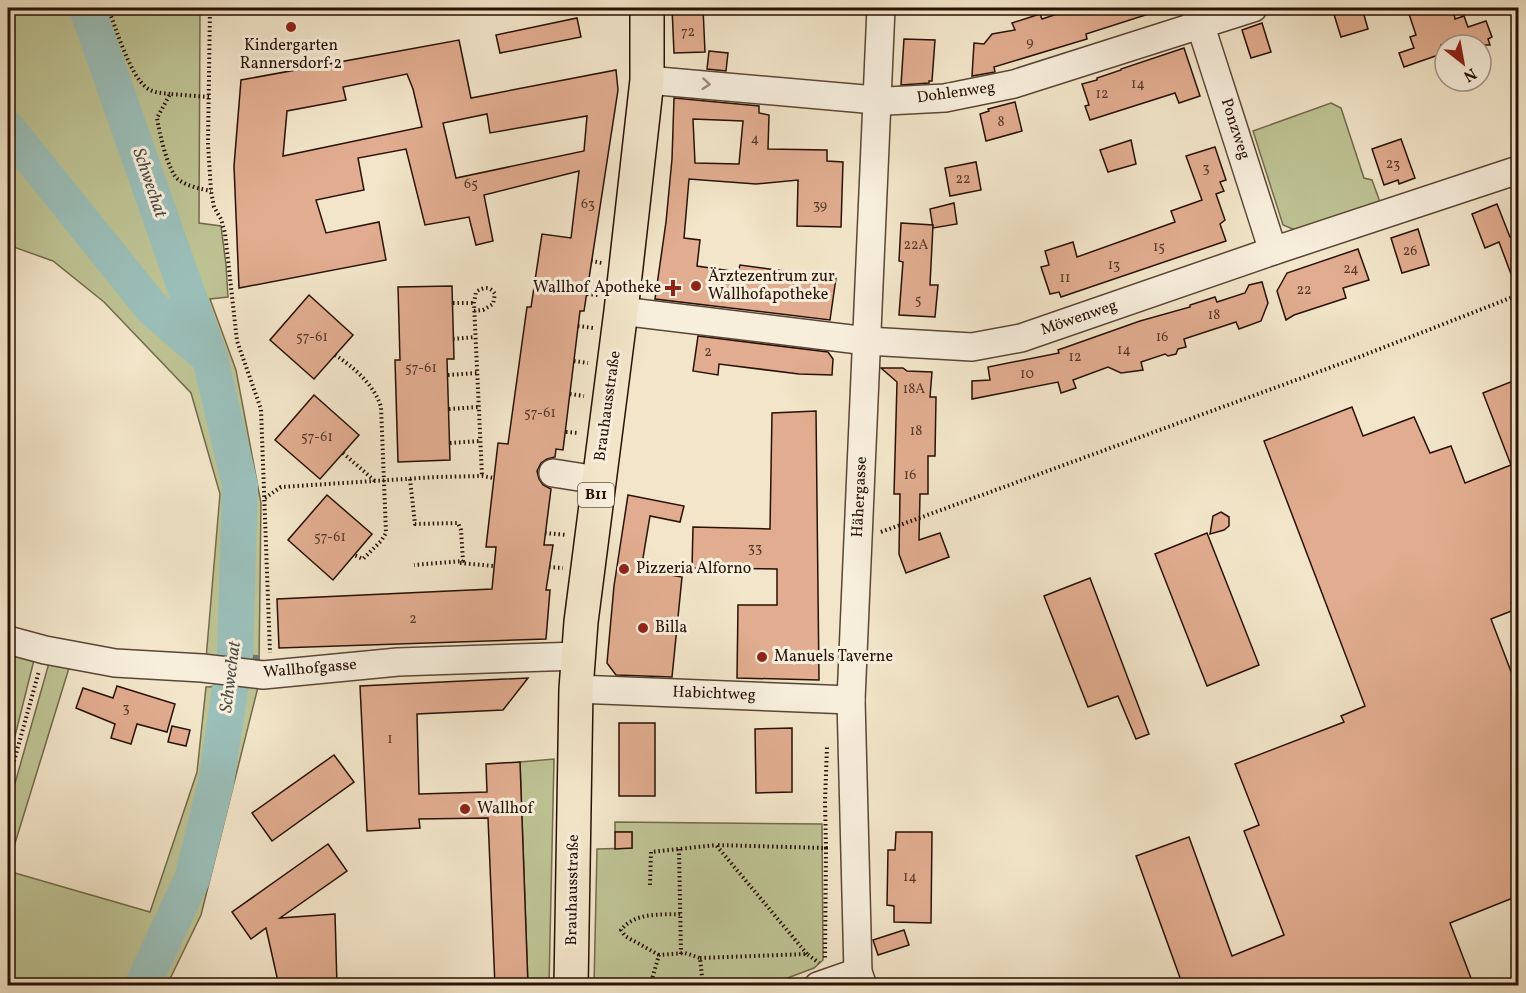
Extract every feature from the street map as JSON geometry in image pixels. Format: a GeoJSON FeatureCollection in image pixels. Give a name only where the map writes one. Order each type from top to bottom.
{"type":"FeatureCollection","features":[{"type":"Feature","properties":{"kind":"main road","name":"Brauhausstraße"},"geometry":{"type":"LineString","coordinates":[[571,986],[576,689],[598,480],[610,303],[647,80],[647,8]]}},
{"type":"Feature","properties":{"kind":"street","name":"Hähergasse"},"geometry":{"type":"LineString","coordinates":[[860,979],[851,700],[881,8]]}},
{"type":"Feature","properties":{"kind":"street","name":"Dohlenweg"},"geometry":{"type":"LineString","coordinates":[[647,80],[887,101],[945,98],[1014,84],[1198,16],[1253,8]]}},
{"type":"Feature","properties":{"kind":"street","name":"Ponzweg"},"geometry":{"type":"LineString","coordinates":[[1198,16],[1273,251]]}},
{"type":"Feature","properties":{"kind":"street","name":"Möwenweg"},"geometry":{"type":"LineString","coordinates":[[610,303],[867,341],[972,347],[1021,338],[1273,251],[1518,174]]}},
{"type":"Feature","properties":{"kind":"street"},"geometry":{"type":"LineString","coordinates":[[553,473],[598,480]]}},
{"type":"Feature","properties":{"kind":"street","name":"Wallhofgasse"},"geometry":{"type":"LineString","coordinates":[[8,640],[45,650],[115,663],[267,674],[371,675],[579,656]]}},
{"type":"Feature","properties":{"kind":"street","name":"Habichtweg"},"geometry":{"type":"LineString","coordinates":[[576,689],[851,700]]}},
{"type":"Feature","properties":{"kind":"street"},"geometry":{"type":"LineString","coordinates":[[811,982],[860,979]]}},
{"type":"Feature","properties":{"kind":"path"},"geometry":{"type":"LineString","coordinates":[[108,8],[141,83],[149,90],[209,97]]}},
{"type":"Feature","properties":{"kind":"path"},"geometry":{"type":"LineString","coordinates":[[210,8],[211,191],[214,207],[225,233],[237,340],[261,409],[265,498],[267,674]]}},
{"type":"Feature","properties":{"kind":"path"},"geometry":{"type":"LineString","coordinates":[[170,94],[157,121],[175,176],[182,182],[211,191]]}},
{"type":"Feature","properties":{"kind":"path"},"geometry":{"type":"LineString","coordinates":[[591,261],[603,263]]}},
{"type":"Feature","properties":{"kind":"path"},"geometry":{"type":"LineString","coordinates":[[474,311],[483,310],[493,304],[495,294],[492,290],[487,288],[476,292],[474,303],[474,311],[475,337],[478,406],[482,476]]}},
{"type":"Feature","properties":{"kind":"path"},"geometry":{"type":"LineString","coordinates":[[587,294],[610,303]]}},
{"type":"Feature","properties":{"kind":"path"},"geometry":{"type":"LineString","coordinates":[[858,540],[1349,361],[1518,295]]}},
{"type":"Feature","properties":{"kind":"path"},"geometry":{"type":"LineString","coordinates":[[453,303],[474,303]]}},
{"type":"Feature","properties":{"kind":"path"},"geometry":{"type":"LineString","coordinates":[[578,326],[594,328]]}},
{"type":"Feature","properties":{"kind":"path"},"geometry":{"type":"LineString","coordinates":[[453,339],[475,337]]}},
{"type":"Feature","properties":{"kind":"path"},"geometry":{"type":"LineString","coordinates":[[335,356],[349,364],[378,396],[381,407],[386,533],[363,559],[354,555]]}},
{"type":"Feature","properties":{"kind":"path"},"geometry":{"type":"LineString","coordinates":[[574,361],[589,363]]}},
{"type":"Feature","properties":{"kind":"path"},"geometry":{"type":"LineString","coordinates":[[448,375],[477,373]]}},
{"type":"Feature","properties":{"kind":"path"},"geometry":{"type":"LineString","coordinates":[[570,394],[585,396]]}},
{"type":"Feature","properties":{"kind":"path"},"geometry":{"type":"LineString","coordinates":[[449,409],[478,406]]}},
{"type":"Feature","properties":{"kind":"path"},"geometry":{"type":"LineString","coordinates":[[566,432],[580,433]]}},
{"type":"Feature","properties":{"kind":"path"},"geometry":{"type":"LineString","coordinates":[[450,444],[480,441]]}},
{"type":"Feature","properties":{"kind":"path"},"geometry":{"type":"LineString","coordinates":[[343,453],[376,482]]}},
{"type":"Feature","properties":{"kind":"path"},"geometry":{"type":"LineString","coordinates":[[265,498],[281,488],[410,479],[494,477]]}},
{"type":"Feature","properties":{"kind":"path"},"geometry":{"type":"LineString","coordinates":[[410,479],[415,524],[454,522],[460,526],[463,561],[460,563]]}},
{"type":"Feature","properties":{"kind":"path"},"geometry":{"type":"LineString","coordinates":[[545,533],[568,535]]}},
{"type":"Feature","properties":{"kind":"path"},"geometry":{"type":"LineString","coordinates":[[414,566],[460,563],[494,566]]}},
{"type":"Feature","properties":{"kind":"path"},"geometry":{"type":"LineString","coordinates":[[549,567],[564,568]]}},
{"type":"Feature","properties":{"kind":"path"},"geometry":{"type":"LineString","coordinates":[[8,783],[45,650]]}},
{"type":"Feature","properties":{"kind":"path"},"geometry":{"type":"LineString","coordinates":[[716,845],[807,954],[826,970],[827,742]]}},
{"type":"Feature","properties":{"kind":"path"},"geometry":{"type":"LineString","coordinates":[[650,885],[651,852],[716,845],[826,848]]}},
{"type":"Feature","properties":{"kind":"path"},"geometry":{"type":"LineString","coordinates":[[679,849],[681,954]]}},
{"type":"Feature","properties":{"kind":"path"},"geometry":{"type":"LineString","coordinates":[[680,914],[645,916],[624,926],[621,930],[625,936],[659,955],[681,954],[700,958],[807,954]]}},
{"type":"Feature","properties":{"kind":"path"},"geometry":{"type":"LineString","coordinates":[[650,986],[659,955]]}},
{"type":"Feature","properties":{"kind":"path"},"geometry":{"type":"LineString","coordinates":[[700,958],[703,986]]}},
{"type":"Feature","properties":{"kind":"path"},"geometry":{"type":"LineString","coordinates":[[782,986],[811,982]]}},
{"type":"Feature","properties":{"kind":"green space"},"geometry":{"type":"Polygon","coordinates":[[[8,8],[200,8],[199,223],[221,226],[228,297],[210,299],[236,370],[261,503],[259,665],[206,659],[220,494],[191,393],[104,302],[53,261],[8,245],[8,8]]]}},
{"type":"Feature","properties":{"kind":"green space"},"geometry":{"type":"Polygon","coordinates":[[[1331,103],[1341,108],[1364,178],[1372,180],[1380,202],[1295,230],[1283,225],[1253,131],[1331,103]]]}},
{"type":"Feature","properties":{"kind":"green space"},"geometry":{"type":"Polygon","coordinates":[[[10,654],[34,660],[8,764],[8,668],[10,654]]]}},
{"type":"Feature","properties":{"kind":"green space"},"geometry":{"type":"Polygon","coordinates":[[[49,663],[69,668],[8,866],[8,808],[49,663]]]}},
{"type":"Feature","properties":{"kind":"green space"},"geometry":{"type":"Polygon","coordinates":[[[259,683],[201,915],[167,985],[8,985],[8,871],[150,912],[197,772],[206,687],[259,683]]]}},
{"type":"Feature","properties":{"kind":"green space"},"geometry":{"type":"Polygon","coordinates":[[[554,759],[549,985],[528,985],[520,762],[554,759]]]}},
{"type":"Feature","properties":{"kind":"green space"},"geometry":{"type":"Polygon","coordinates":[[[615,822],[822,824],[823,960],[814,968],[769,985],[594,986],[597,849],[632,848],[632,832],[615,832],[615,822]]]}},
{"type":"Feature","properties":{"kind":"building"},"geometry":{"type":"Polygon","coordinates":[[[672,8],[703,8],[705,52],[674,53],[672,8]]]}},
{"type":"Feature","properties":{"kind":"building"},"geometry":{"type":"Polygon","coordinates":[[[1075,8],[1157,8],[1158,11],[1086,34],[1087,39],[994,67],[995,72],[972,76],[974,43],[984,44],[992,34],[1015,30],[1012,23],[1040,14],[1042,19],[1075,8]]]}},
{"type":"Feature","properties":{"kind":"building"},"geometry":{"type":"Polygon","coordinates":[[[1332,8],[1362,8],[1368,29],[1341,37],[1332,8]]]}},
{"type":"Feature","properties":{"kind":"building"},"geometry":{"type":"Polygon","coordinates":[[[1407,8],[1453,8],[1455,19],[1464,16],[1468,27],[1486,21],[1490,33],[1433,33],[1433,57],[1404,67],[1399,53],[1414,48],[1410,37],[1416,35],[1407,8]]]}},
{"type":"Feature","properties":{"kind":"building"},"geometry":{"type":"Polygon","coordinates":[[[577,18],[581,37],[500,53],[496,35],[577,18]]]}},
{"type":"Feature","properties":{"kind":"building"},"geometry":{"type":"Polygon","coordinates":[[[1262,23],[1271,52],[1251,58],[1242,30],[1262,23]]]}},
{"type":"Feature","properties":{"kind":"building"},"geometry":{"type":"Polygon","coordinates":[[[904,39],[935,40],[932,81],[929,83],[901,85],[904,39]]]}},
{"type":"Feature","properties":{"kind":"building"},"geometry":{"type":"Polygon","coordinates":[[[459,40],[471,98],[616,70],[618,90],[584,311],[580,311],[563,450],[556,449],[555,457],[541,463],[537,471],[543,485],[551,489],[544,545],[553,545],[546,590],[550,590],[546,639],[279,648],[277,599],[492,589],[496,547],[486,547],[498,443],[508,444],[527,307],[531,307],[542,234],[571,238],[579,171],[484,195],[493,241],[476,245],[469,217],[425,225],[406,149],[358,158],[364,190],[316,200],[326,233],[379,222],[386,260],[239,288],[234,166],[241,80],[459,40]],[[407,74],[343,87],[346,100],[287,111],[283,156],[422,127],[407,74]],[[487,114],[443,123],[456,178],[584,151],[587,116],[490,133],[487,114]]]}},
{"type":"Feature","properties":{"kind":"building"},"geometry":{"type":"Polygon","coordinates":[[[1184,48],[1200,96],[1179,103],[1175,93],[1090,120],[1085,106],[1089,105],[1082,84],[1184,48]]]}},
{"type":"Feature","properties":{"kind":"building"},"geometry":{"type":"Polygon","coordinates":[[[709,51],[728,53],[726,71],[707,69],[709,51]]]}},
{"type":"Feature","properties":{"kind":"building"},"geometry":{"type":"Polygon","coordinates":[[[674,98],[759,106],[759,113],[769,115],[768,149],[827,150],[827,161],[843,162],[841,227],[797,226],[798,180],[756,184],[689,179],[684,238],[700,240],[697,266],[738,272],[740,265],[836,278],[830,320],[655,299],[672,159],[674,98]],[[693,119],[695,163],[739,164],[743,121],[693,119]]]}},
{"type":"Feature","properties":{"kind":"building"},"geometry":{"type":"Polygon","coordinates":[[[1015,102],[1022,131],[986,141],[980,114],[989,111],[988,109],[1015,102]]]}},
{"type":"Feature","properties":{"kind":"building"},"geometry":{"type":"Polygon","coordinates":[[[1401,139],[1415,178],[1399,184],[1398,180],[1384,185],[1372,149],[1401,139]]]}},
{"type":"Feature","properties":{"kind":"building"},"geometry":{"type":"Polygon","coordinates":[[[1131,140],[1136,164],[1108,172],[1100,150],[1131,140]]]}},
{"type":"Feature","properties":{"kind":"building"},"geometry":{"type":"Polygon","coordinates":[[[1215,147],[1226,180],[1220,182],[1224,191],[1216,194],[1225,220],[1220,224],[1226,241],[1061,297],[1059,292],[1050,294],[1041,267],[1049,265],[1045,251],[1073,242],[1077,257],[1175,222],[1171,211],[1202,200],[1186,156],[1215,147]]]}},
{"type":"Feature","properties":{"kind":"building"},"geometry":{"type":"Polygon","coordinates":[[[976,162],[981,190],[950,196],[945,168],[976,162]]]}},
{"type":"Feature","properties":{"kind":"building"},"geometry":{"type":"Polygon","coordinates":[[[954,203],[957,224],[933,228],[930,209],[954,203]]]}},
{"type":"Feature","properties":{"kind":"building"},"geometry":{"type":"Polygon","coordinates":[[[1497,204],[1510,237],[1518,234],[1517,290],[1499,242],[1485,248],[1472,214],[1497,204]]]}},
{"type":"Feature","properties":{"kind":"building"},"geometry":{"type":"Polygon","coordinates":[[[901,223],[933,225],[930,285],[938,285],[935,317],[899,315],[903,262],[899,261],[901,223]]]}},
{"type":"Feature","properties":{"kind":"building"},"geometry":{"type":"Polygon","coordinates":[[[1418,229],[1429,265],[1402,273],[1391,238],[1418,229]]]}},
{"type":"Feature","properties":{"kind":"building"},"geometry":{"type":"Polygon","coordinates":[[[1358,249],[1369,280],[1343,288],[1346,298],[1294,315],[1286,320],[1277,291],[1287,273],[1358,249]]]}},
{"type":"Feature","properties":{"kind":"building"},"geometry":{"type":"Polygon","coordinates":[[[1262,282],[1268,303],[1261,321],[1239,329],[1236,322],[1184,339],[1186,347],[1178,349],[1176,354],[1168,356],[1165,354],[1141,362],[1143,370],[1121,373],[1108,367],[1073,380],[1076,388],[1061,393],[1058,382],[972,399],[972,381],[990,380],[988,367],[1059,353],[1058,350],[1140,321],[1190,307],[1190,305],[1215,297],[1217,302],[1245,293],[1249,285],[1262,282]]]}},
{"type":"Feature","properties":{"kind":"building"},"geometry":{"type":"Polygon","coordinates":[[[452,286],[454,359],[447,359],[450,460],[398,462],[395,360],[400,360],[398,287],[452,286]]]}},
{"type":"Feature","properties":{"kind":"building"},"geometry":{"type":"Polygon","coordinates":[[[309,295],[353,335],[314,379],[270,340],[309,295]]]}},
{"type":"Feature","properties":{"kind":"building"},"geometry":{"type":"Polygon","coordinates":[[[698,336],[828,352],[833,359],[832,375],[799,374],[719,364],[718,375],[693,371],[698,336]]]}},
{"type":"Feature","properties":{"kind":"building"},"geometry":{"type":"Polygon","coordinates":[[[881,368],[932,372],[930,397],[936,397],[935,456],[928,456],[928,494],[920,494],[919,540],[940,533],[949,557],[906,573],[899,554],[900,494],[894,494],[897,382],[881,368]]]}},
{"type":"Feature","properties":{"kind":"building"},"geometry":{"type":"Polygon","coordinates":[[[1518,379],[1518,602],[1511,603],[1514,610],[1491,619],[1518,690],[1518,896],[1450,923],[1474,986],[1183,986],[1136,856],[1189,837],[1232,956],[1284,935],[1244,831],[1259,825],[1235,764],[1344,722],[1341,716],[1365,706],[1264,441],[1352,407],[1363,436],[1414,417],[1430,453],[1451,446],[1465,483],[1511,465],[1483,393],[1518,379]]]}},
{"type":"Feature","properties":{"kind":"building"},"geometry":{"type":"Polygon","coordinates":[[[314,395],[359,435],[320,479],[275,440],[314,395]]]}},
{"type":"Feature","properties":{"kind":"building"},"geometry":{"type":"Polygon","coordinates":[[[816,411],[819,680],[737,678],[738,605],[777,605],[777,569],[692,568],[693,527],[770,529],[772,413],[816,411]]]}},
{"type":"Feature","properties":{"kind":"building"},"geometry":{"type":"Polygon","coordinates":[[[327,495],[372,534],[333,580],[288,540],[327,495]]]}},
{"type":"Feature","properties":{"kind":"building","name":"Billa"},"geometry":{"type":"Polygon","coordinates":[[[628,495],[684,506],[680,522],[650,516],[641,570],[682,577],[672,677],[616,675],[607,663],[614,586],[628,495]]]}},
{"type":"Feature","properties":{"kind":"building"},"geometry":{"type":"Polygon","coordinates":[[[1221,512],[1229,517],[1229,526],[1210,534],[1213,516],[1221,512]]]}},
{"type":"Feature","properties":{"kind":"building"},"geometry":{"type":"Polygon","coordinates":[[[1207,533],[1259,665],[1207,686],[1155,554],[1207,533]]]}},
{"type":"Feature","properties":{"kind":"building"},"geometry":{"type":"Polygon","coordinates":[[[1090,578],[1149,734],[1136,739],[1118,696],[1088,707],[1044,596],[1090,578]]]}},
{"type":"Feature","properties":{"kind":"building"},"geometry":{"type":"Polygon","coordinates":[[[528,678],[503,710],[417,714],[419,794],[487,792],[486,764],[520,762],[528,986],[495,986],[488,818],[419,819],[420,828],[367,831],[360,686],[528,678]]]}},
{"type":"Feature","properties":{"kind":"building"},"geometry":{"type":"Polygon","coordinates":[[[117,686],[175,704],[167,732],[137,724],[131,744],[111,738],[115,724],[76,708],[83,688],[113,698],[117,686]]]}},
{"type":"Feature","properties":{"kind":"building"},"geometry":{"type":"Polygon","coordinates":[[[619,723],[655,723],[655,796],[619,796],[619,723]]]}},
{"type":"Feature","properties":{"kind":"building"},"geometry":{"type":"Polygon","coordinates":[[[172,726],[190,730],[186,746],[168,742],[172,726]]]}},
{"type":"Feature","properties":{"kind":"building"},"geometry":{"type":"Polygon","coordinates":[[[792,728],[792,792],[756,793],[755,729],[792,728]]]}},
{"type":"Feature","properties":{"kind":"building"},"geometry":{"type":"Polygon","coordinates":[[[334,755],[354,782],[272,841],[252,813],[334,755]]]}},
{"type":"Feature","properties":{"kind":"building"},"geometry":{"type":"Polygon","coordinates":[[[615,832],[632,832],[632,848],[615,849],[615,832]]]}},
{"type":"Feature","properties":{"kind":"building"},"geometry":{"type":"Polygon","coordinates":[[[896,832],[932,832],[931,923],[894,922],[894,906],[887,905],[888,850],[895,850],[896,832]]]}},
{"type":"Feature","properties":{"kind":"building"},"geometry":{"type":"Polygon","coordinates":[[[328,844],[347,871],[280,918],[335,914],[337,986],[279,986],[266,928],[251,939],[232,912],[328,844]]]}},
{"type":"Feature","properties":{"kind":"building"},"geometry":{"type":"Polygon","coordinates":[[[904,930],[909,945],[878,955],[873,940],[904,930]]]}},
{"type":"Feature","properties":{"kind":"waterway","name":"Schwechat"},"geometry":{"type":"LineString","coordinates":[[87,8],[210,358],[240,485],[235,656],[216,783],[192,879],[142,986]]}},
{"type":"Feature","properties":{"kind":"waterway","name":"Schwechat"},"geometry":{"type":"LineString","coordinates":[[8,129],[152,308],[209,357]]}},
{"type":"Feature","properties":{"kind":"waterway"},"geometry":{"type":"LineString","coordinates":[[235,656],[257,658]]}},
{"type":"Feature","properties":{"kind":"place","name":"Kindergarten Rannersdorf 2"},"geometry":{"type":"Point","coordinates":[291,27]}},
{"type":"Feature","properties":{"kind":"place","name":"Ärztezentrum zur Wallhofapotheke"},"geometry":{"type":"Point","coordinates":[696,286]}},
{"type":"Feature","properties":{"kind":"place","name":"Wallhof Apotheke"},"geometry":{"type":"Point","coordinates":[673,288]}},
{"type":"Feature","properties":{"kind":"place","name":"Pizzeria Alforno"},"geometry":{"type":"Point","coordinates":[624,569]}},
{"type":"Feature","properties":{"kind":"place","name":"Billa"},"geometry":{"type":"Point","coordinates":[643,628]}},
{"type":"Feature","properties":{"kind":"place","name":"Manuels Taverne"},"geometry":{"type":"Point","coordinates":[762,657]}},
{"type":"Feature","properties":{"kind":"place","name":"Wallhof"},"geometry":{"type":"Point","coordinates":[465,809]}}]}
